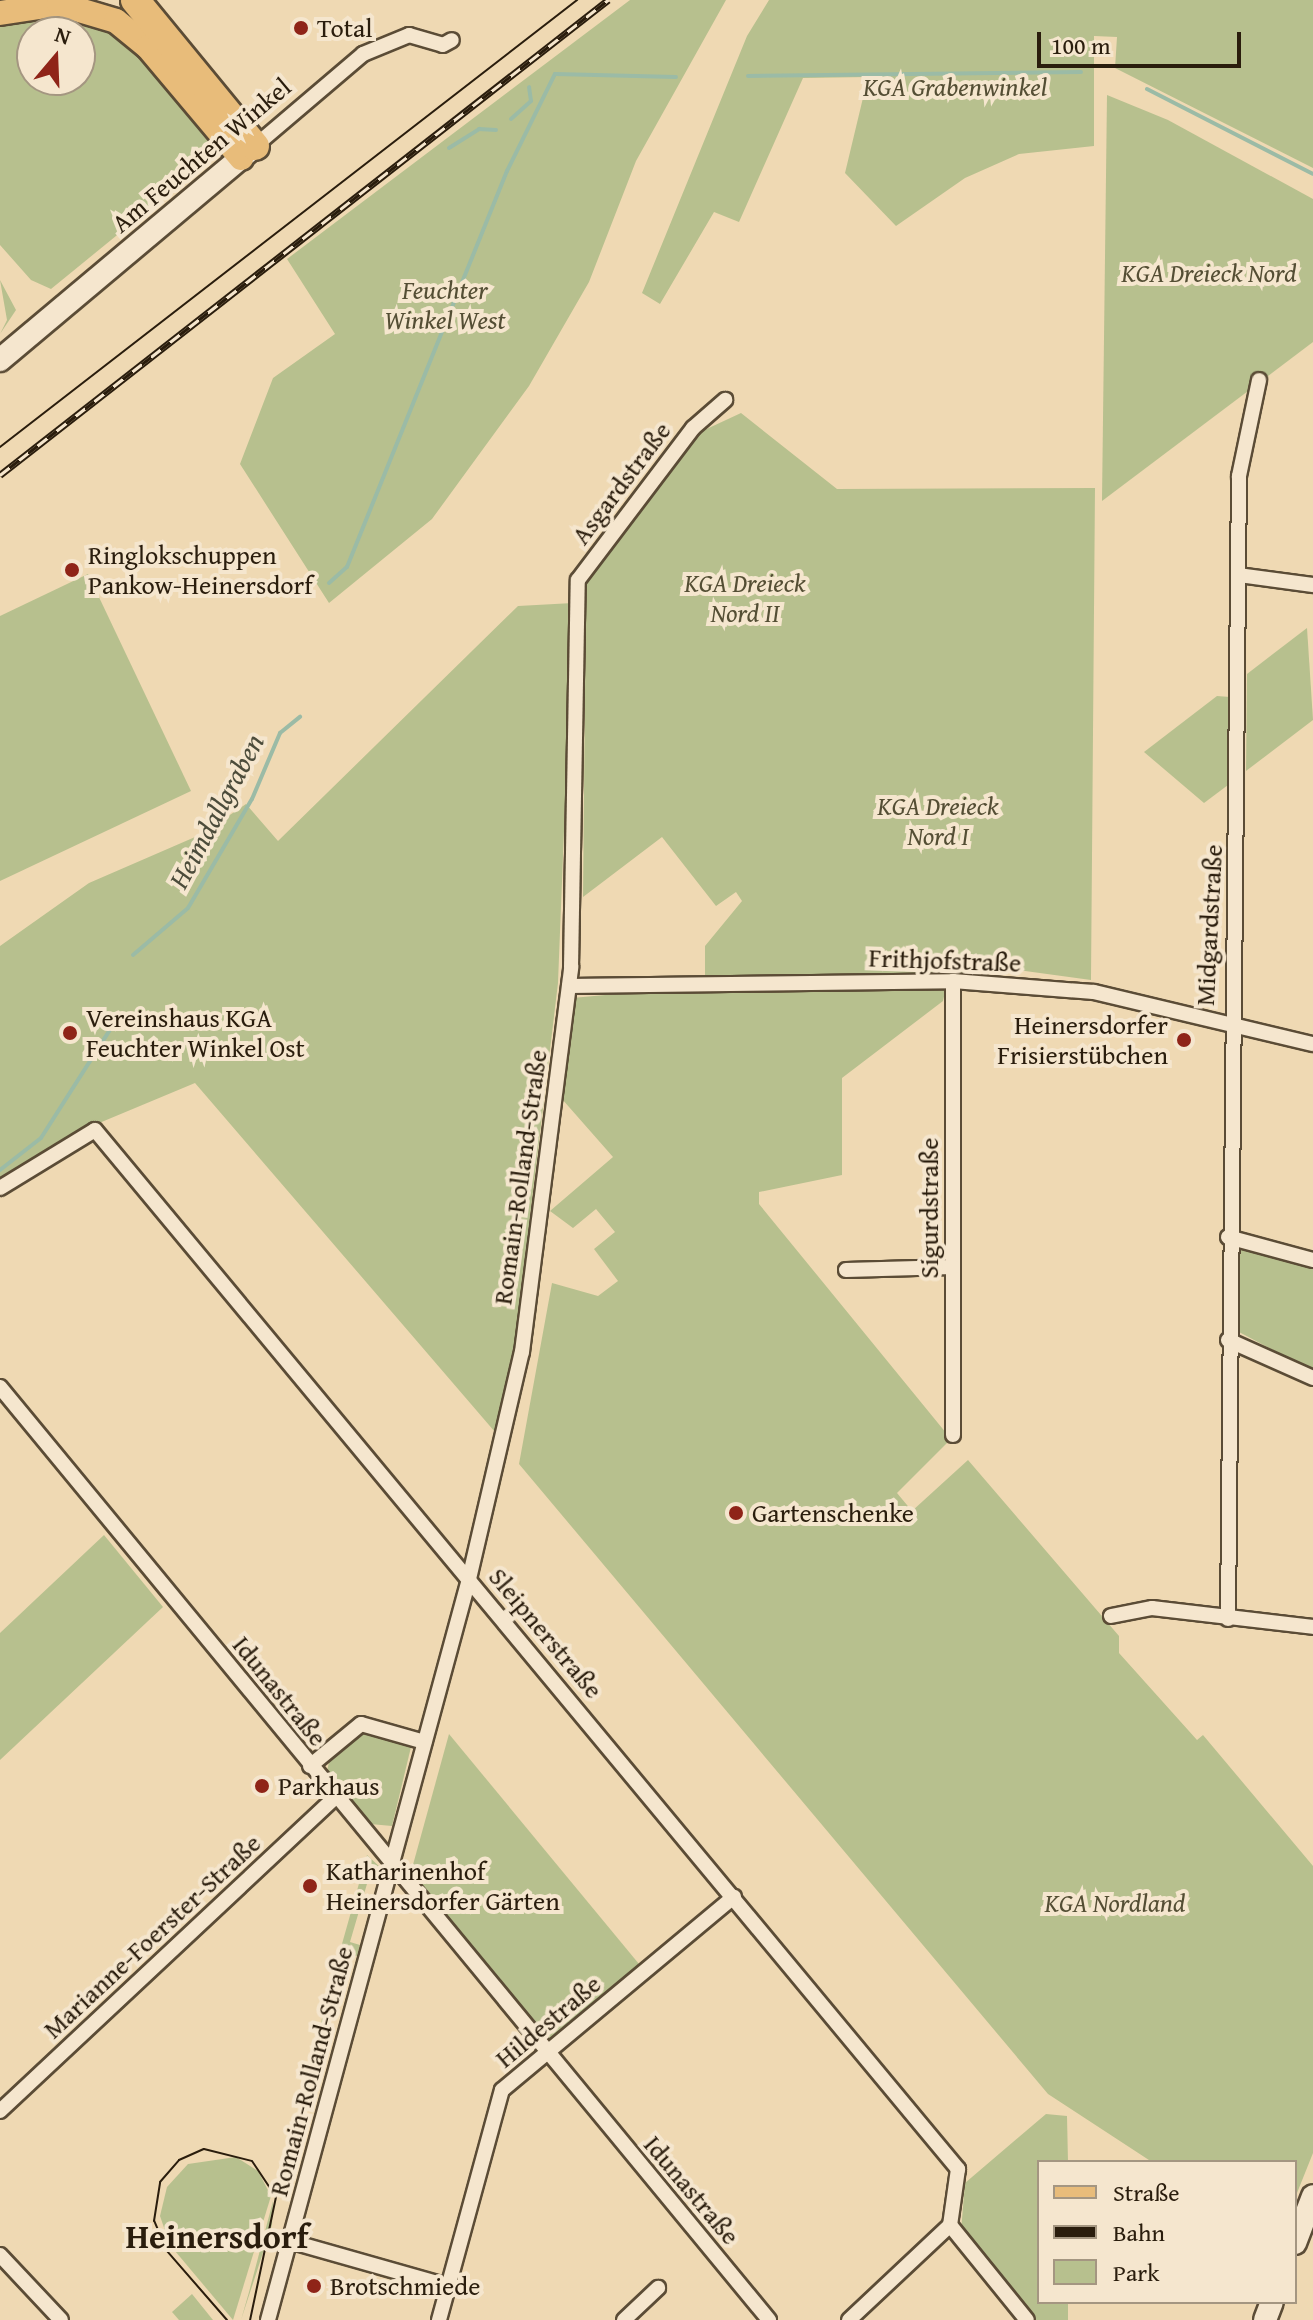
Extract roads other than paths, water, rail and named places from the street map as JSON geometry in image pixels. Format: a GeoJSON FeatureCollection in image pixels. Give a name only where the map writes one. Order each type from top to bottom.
{"type":"FeatureCollection","features":[{"type":"Feature","properties":{"kind":"highway"},"geometry":{"type":"LineString","coordinates":[[135,0],[248,152]]}},
{"type":"Feature","properties":{"kind":"main road"},"geometry":{"type":"LineString","coordinates":[[0,13],[59,4],[116,21],[148,47],[248,152]]}},
{"type":"Feature","properties":{"kind":"main road","name":"Am Feuchten Winkel"},"geometry":{"type":"LineString","coordinates":[[0,360],[248,152]]}},
{"type":"Feature","properties":{"kind":"main road"},"geometry":{"type":"LineString","coordinates":[[1297,2238],[1313,2196]]}},
{"type":"Feature","properties":{"kind":"street","name":"Am Feuchten Winkel"},"geometry":{"type":"LineString","coordinates":[[248,152],[363,54],[409,35],[443,45],[452,40]]}},
{"type":"Feature","properties":{"kind":"street","name":"Midgardstraße"},"geometry":{"type":"LineString","coordinates":[[1228,1619],[1228,1019],[1240,776],[1239,476],[1259,380]]}},
{"type":"Feature","properties":{"kind":"street","name":"Asgardstraße"},"geometry":{"type":"LineString","coordinates":[[577,608],[578,580],[614,526],[693,428],[725,400]]}},
{"type":"Feature","properties":{"kind":"street"},"geometry":{"type":"LineString","coordinates":[[1239,575],[1313,585]]}},
{"type":"Feature","properties":{"kind":"street","name":"Romain-Rolland-Straße"},"geometry":{"type":"LineString","coordinates":[[268,2320],[469,1579],[522,1352],[569,986],[577,608]]}},
{"type":"Feature","properties":{"kind":"street","name":"Frithjofstraße"},"geometry":{"type":"LineString","coordinates":[[569,986],[953,981],[1094,992],[1228,1019],[1313,1044]]}},
{"type":"Feature","properties":{"kind":"street","name":"Sigurdstraße"},"geometry":{"type":"LineString","coordinates":[[953,981],[953,1435]]}},
{"type":"Feature","properties":{"kind":"street","name":"Sleipnerstraße"},"geometry":{"type":"LineString","coordinates":[[0,1188],[95,1130],[958,2169],[950,2225]]}},
{"type":"Feature","properties":{"kind":"street"},"geometry":{"type":"LineString","coordinates":[[1228,1237],[1313,1260]]}},
{"type":"Feature","properties":{"kind":"street"},"geometry":{"type":"LineString","coordinates":[[846,1270],[953,1267]]}},
{"type":"Feature","properties":{"kind":"street"},"geometry":{"type":"LineString","coordinates":[[1228,1340],[1313,1378]]}},
{"type":"Feature","properties":{"kind":"street","name":"Idunastraße"},"geometry":{"type":"LineString","coordinates":[[0,1387],[769,2320]]}},
{"type":"Feature","properties":{"kind":"street"},"geometry":{"type":"LineString","coordinates":[[1111,1616],[1152,1608],[1313,1627]]}},
{"type":"Feature","properties":{"kind":"street"},"geometry":{"type":"LineString","coordinates":[[310,1766],[361,1724],[424,1742]]}},
{"type":"Feature","properties":{"kind":"street","name":"Marianne-Foerster-Straße"},"geometry":{"type":"LineString","coordinates":[[0,2111],[336,1797]]}},
{"type":"Feature","properties":{"kind":"street","name":"Hildestraße"},"geometry":{"type":"LineString","coordinates":[[439,2320],[502,2090],[734,1897]]}},
{"type":"Feature","properties":{"kind":"street"},"geometry":{"type":"LineString","coordinates":[[849,2320],[950,2225],[1027,2320]]}},
{"type":"Feature","properties":{"kind":"street"},"geometry":{"type":"LineString","coordinates":[[289,2241],[448,2286]]}},
{"type":"Feature","properties":{"kind":"street"},"geometry":{"type":"LineString","coordinates":[[0,2255],[61,2320]]}},
{"type":"Feature","properties":{"kind":"street"},"geometry":{"type":"LineString","coordinates":[[624,2320],[658,2288]]}},
{"type":"Feature","properties":{"kind":"waterway"},"geometry":{"type":"LineString","coordinates":[[748,76],[1081,72]]}},
{"type":"Feature","properties":{"kind":"waterway"},"geometry":{"type":"LineString","coordinates":[[329,583],[347,567],[507,171],[555,74],[676,77]]}},
{"type":"Feature","properties":{"kind":"waterway"},"geometry":{"type":"LineString","coordinates":[[511,119],[531,101],[529,87]]}},
{"type":"Feature","properties":{"kind":"waterway"},"geometry":{"type":"LineString","coordinates":[[1147,89],[1313,174]]}},
{"type":"Feature","properties":{"kind":"waterway"},"geometry":{"type":"LineString","coordinates":[[449,148],[479,129],[496,130]]}},
{"type":"Feature","properties":{"kind":"waterway","name":"Heimdallgraben"},"geometry":{"type":"LineString","coordinates":[[133,955],[188,908],[252,799],[280,733],[300,717]]}},
{"type":"Feature","properties":{"kind":"waterway","name":"Heimdallgraben"},"geometry":{"type":"LineString","coordinates":[[0,1170],[41,1138],[111,1028]]}},
{"type":"Feature","properties":{"kind":"tram line"},"geometry":{"type":"LineString","coordinates":[[0,447],[577,0]]}},
{"type":"Feature","properties":{"kind":"tram line"},"geometry":{"type":"LineString","coordinates":[[227,2320],[167,2251],[154,2221],[160,2182],[179,2160],[204,2149],[252,2161],[276,2197],[250,2320]]}},
{"type":"Feature","properties":{"kind":"railway"},"geometry":{"type":"LineString","coordinates":[[0,475],[608,0]]}},
{"type":"Feature","properties":{"kind":"place","name":"Total"},"geometry":{"type":"Point","coordinates":[301,28]}},
{"type":"Feature","properties":{"kind":"place","name":"Ringlokschuppen Pankow-Heinersdorf"},"geometry":{"type":"Point","coordinates":[72,570]}},
{"type":"Feature","properties":{"kind":"place","name":"Vereinshaus KGA Feuchter Winkel Ost"},"geometry":{"type":"Point","coordinates":[70,1033]}},
{"type":"Feature","properties":{"kind":"place","name":"Heinersdorfer Frisierstübchen"},"geometry":{"type":"Point","coordinates":[1184,1040]}},
{"type":"Feature","properties":{"kind":"place","name":"Gartenschenke"},"geometry":{"type":"Point","coordinates":[736,1513]}},
{"type":"Feature","properties":{"kind":"place","name":"Parkhaus"},"geometry":{"type":"Point","coordinates":[262,1786]}},
{"type":"Feature","properties":{"kind":"place","name":"Katharinenhof Heinersdorfer Gärten"},"geometry":{"type":"Point","coordinates":[310,1886]}},
{"type":"Feature","properties":{"kind":"place","name":"Brotschmiede"},"geometry":{"type":"Point","coordinates":[314,2286]}},
{"type":"Feature","properties":{"kind":"district","name":"Heinersdorf"},"geometry":{"type":"Point","coordinates":[217,2236]}},
{"type":"Feature","properties":{"kind":"park label","name":"KGA Grabenwinkel"},"geometry":{"type":"Point","coordinates":[955,87]}},
{"type":"Feature","properties":{"kind":"park label","name":"KGA Dreieck Nord"},"geometry":{"type":"Point","coordinates":[1209,273]}},
{"type":"Feature","properties":{"kind":"park label","name":"Feuchter Winkel West"},"geometry":{"type":"Point","coordinates":[445,305]}},
{"type":"Feature","properties":{"kind":"park label","name":"KGA Dreieck Nord II"},"geometry":{"type":"Point","coordinates":[745,598]}},
{"type":"Feature","properties":{"kind":"park label","name":"KGA Dreieck Nord I"},"geometry":{"type":"Point","coordinates":[938,821]}},
{"type":"Feature","properties":{"kind":"park label","name":"KGA Nordland"},"geometry":{"type":"Point","coordinates":[1115,1903]}}]}
